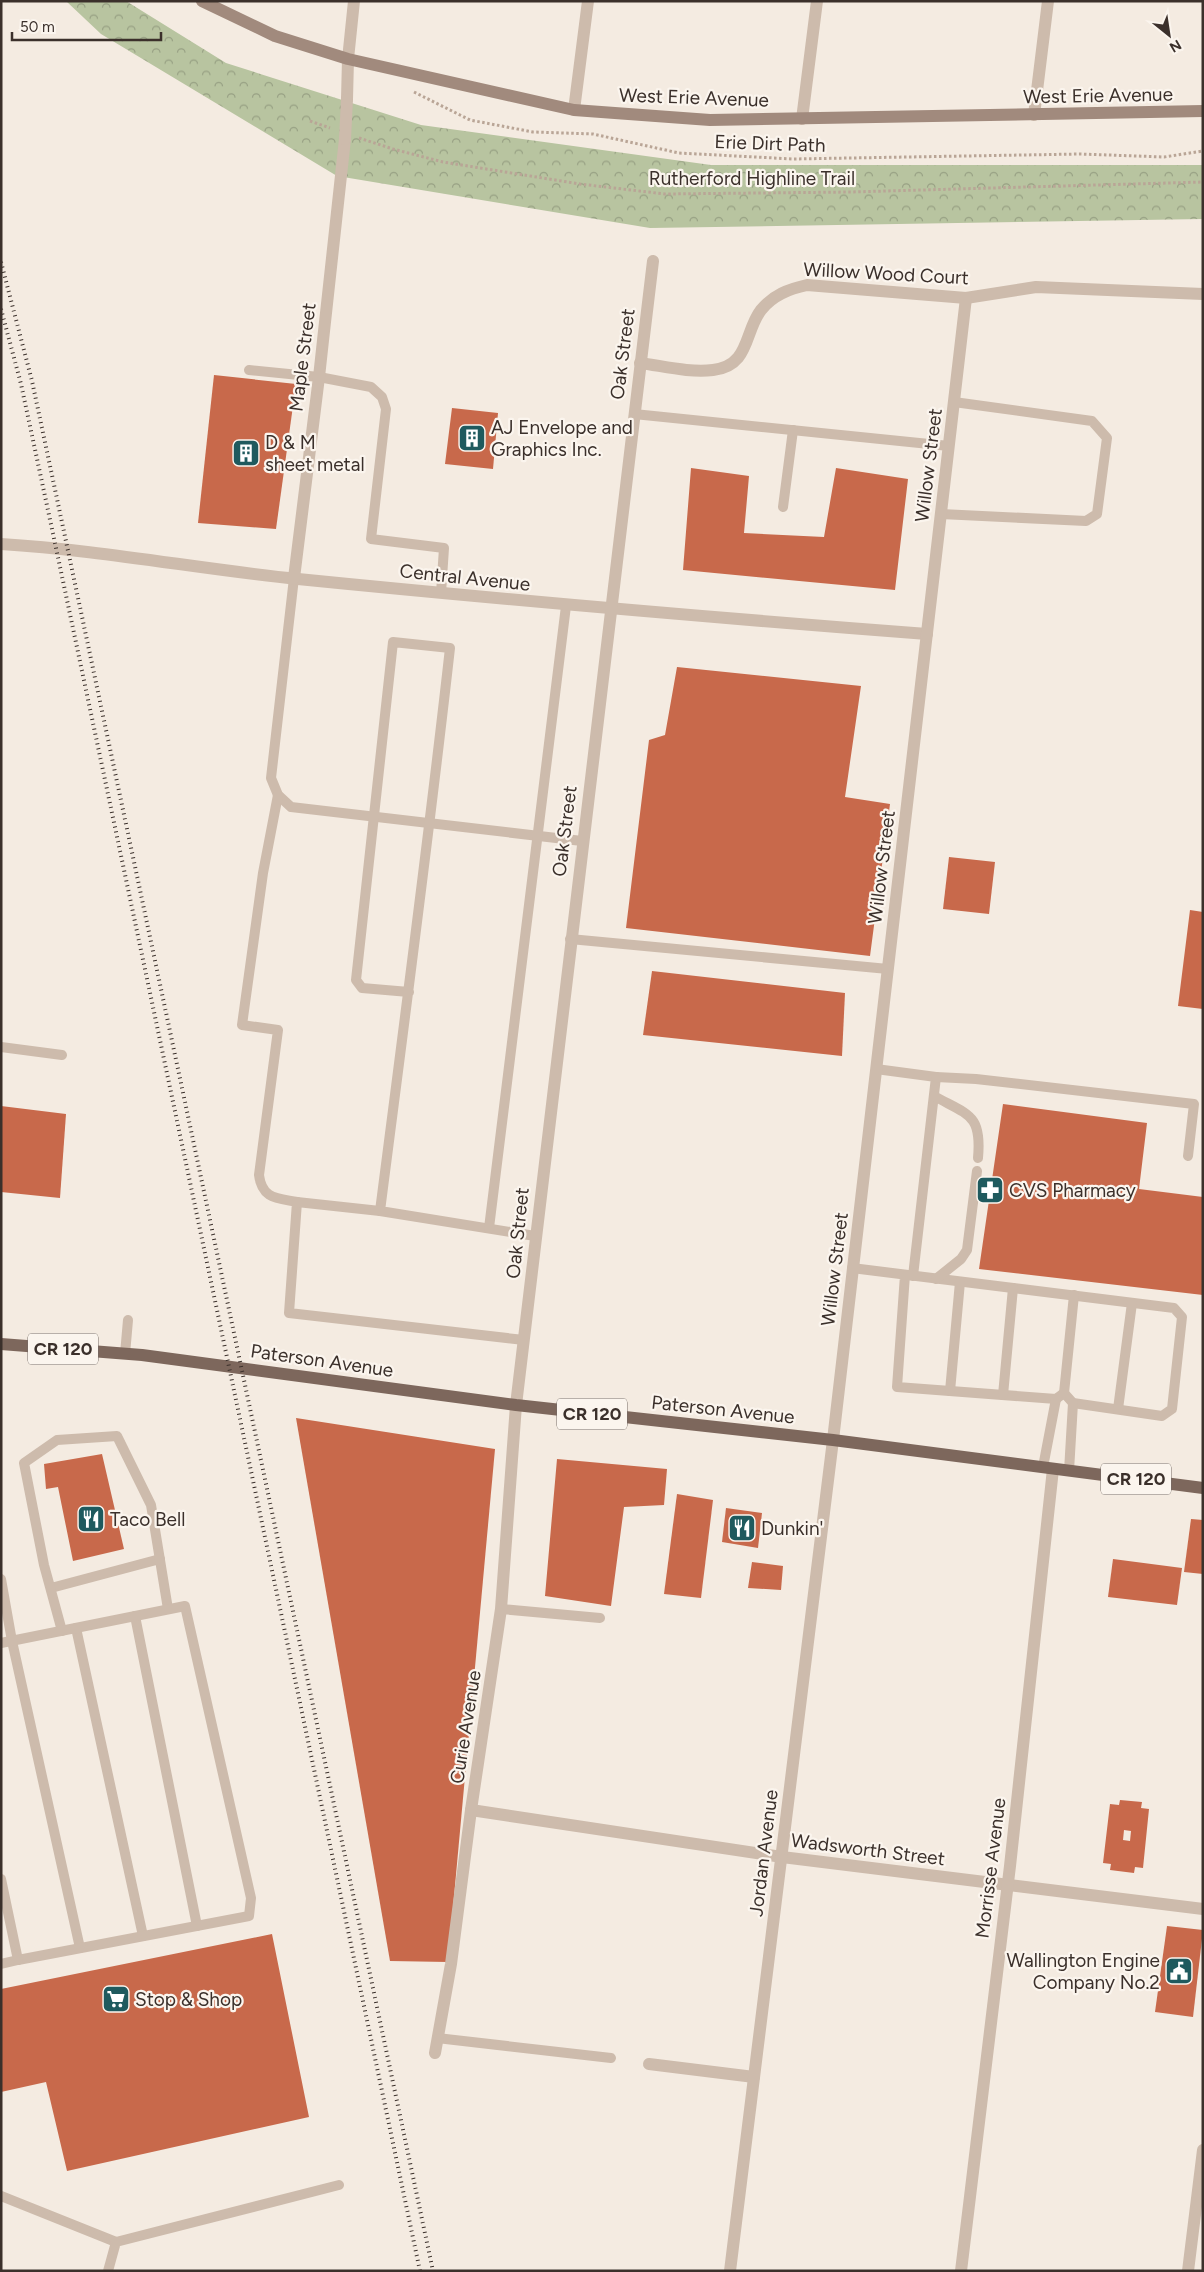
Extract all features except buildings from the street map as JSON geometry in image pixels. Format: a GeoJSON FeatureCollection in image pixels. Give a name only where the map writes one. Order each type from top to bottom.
{"type":"FeatureCollection","features":[{"type":"Feature","properties":{"kind":"main road","name":"Paterson Avenue"},"geometry":{"type":"LineString","coordinates":[[1,1344],[125,1354],[516,1405],[833,1440],[1203,1488]]}},
{"type":"Feature","properties":{"kind":"street","name":"West Erie Avenue"},"geometry":{"type":"LineString","coordinates":[[202,1],[275,36],[348,59],[574,110],[710,120],[1203,111]]}},
{"type":"Feature","properties":{"kind":"street","name":"Maple Street"},"geometry":{"type":"LineString","coordinates":[[294,578],[341,180],[348,137],[348,59],[354,1]]}},
{"type":"Feature","properties":{"kind":"street"},"geometry":{"type":"LineString","coordinates":[[574,110],[588,1]]}},
{"type":"Feature","properties":{"kind":"street"},"geometry":{"type":"LineString","coordinates":[[802,119],[817,1]]}},
{"type":"Feature","properties":{"kind":"street"},"geometry":{"type":"LineString","coordinates":[[1034,115],[1048,1]]}},
{"type":"Feature","properties":{"kind":"street","name":"Oak Street"},"geometry":{"type":"LineString","coordinates":[[516,1405],[570,938],[652,261]]}},
{"type":"Feature","properties":{"kind":"street","name":"Willow Wood Court"},"geometry":{"type":"LineString","coordinates":[[640,363],[702,371],[728,366],[739,357],[747,346],[760,311],[772,298],[789,289],[807,285],[966,298],[1036,287],[1203,294]]}},
{"type":"Feature","properties":{"kind":"street","name":"Willow Street"},"geometry":{"type":"LineString","coordinates":[[833,1440],[966,298]]}},
{"type":"Feature","properties":{"kind":"street","name":"Central Avenue"},"geometry":{"type":"LineString","coordinates":[[1,544],[47,547],[294,578],[566,606],[927,634]]}},
{"type":"Feature","properties":{"kind":"street","name":"Curie Avenue"},"geometry":{"type":"LineString","coordinates":[[435,2053],[451,1964],[471,1810],[502,1608],[516,1405]]}},
{"type":"Feature","properties":{"kind":"street","name":"Jordan Avenue"},"geometry":{"type":"LineString","coordinates":[[730,2271],[833,1440]]}},
{"type":"Feature","properties":{"kind":"street","name":"Morrisse Avenue"},"geometry":{"type":"LineString","coordinates":[[961,2271],[1008,1884],[1048,1468]]}},
{"type":"Feature","properties":{"kind":"street","name":"Wadsworth Street"},"geometry":{"type":"LineString","coordinates":[[471,1810],[782,1857],[1203,1909]]}},
{"type":"Feature","properties":{"kind":"street"},"geometry":{"type":"LineString","coordinates":[[649,2064],[754,2077]]}},
{"type":"Feature","properties":{"kind":"street"},"geometry":{"type":"LineString","coordinates":[[1188,2271],[1203,2150]]}},
{"type":"Feature","properties":{"kind":"lane"},"geometry":{"type":"LineString","coordinates":[[249,370],[319,377],[371,387],[382,397],[386,409],[371,539],[444,548],[441,593]]}},
{"type":"Feature","properties":{"kind":"lane"},"geometry":{"type":"LineString","coordinates":[[941,514],[1086,521],[1096,514],[1107,438],[1092,421],[954,402]]}},
{"type":"Feature","properties":{"kind":"lane"},"geometry":{"type":"LineString","coordinates":[[634,414],[949,446]]}},
{"type":"Feature","properties":{"kind":"lane"},"geometry":{"type":"LineString","coordinates":[[784,507],[793,430]]}},
{"type":"Feature","properties":{"kind":"lane"},"geometry":{"type":"LineString","coordinates":[[294,578],[271,778],[278,795],[291,807],[582,841]]}},
{"type":"Feature","properties":{"kind":"lane"},"geometry":{"type":"LineString","coordinates":[[489,1228],[566,606]]}},
{"type":"Feature","properties":{"kind":"lane"},"geometry":{"type":"LineString","coordinates":[[380,1211],[409,992],[431,823],[450,648],[393,642],[356,980],[362,988],[409,992]]}},
{"type":"Feature","properties":{"kind":"lane"},"geometry":{"type":"LineString","coordinates":[[278,795],[263,873],[242,1025],[278,1030],[259,1175],[260,1186],[269,1196],[297,1202],[380,1211],[535,1236]]}},
{"type":"Feature","properties":{"kind":"lane"},"geometry":{"type":"LineString","coordinates":[[570,938],[888,969]]}},
{"type":"Feature","properties":{"kind":"lane"},"geometry":{"type":"LineString","coordinates":[[1,1047],[62,1055]]}},
{"type":"Feature","properties":{"kind":"lane"},"geometry":{"type":"LineString","coordinates":[[876,1069],[1194,1104],[1188,1156]]}},
{"type":"Feature","properties":{"kind":"lane"},"geometry":{"type":"LineString","coordinates":[[852,1268],[909,1275],[960,1282],[1174,1308],[1182,1317],[1172,1409],[1162,1416],[1073,1403],[1060,1396],[1002,1395],[897,1387],[909,1275],[936,1077]]}},
{"type":"Feature","properties":{"kind":"lane"},"geometry":{"type":"LineString","coordinates":[[934,1096],[969,1115],[976,1125],[980,1136],[978,1158]]}},
{"type":"Feature","properties":{"kind":"lane"},"geometry":{"type":"LineString","coordinates":[[936,1279],[962,1259],[967,1250],[977,1171]]}},
{"type":"Feature","properties":{"kind":"lane"},"geometry":{"type":"LineString","coordinates":[[297,1202],[289,1313],[524,1340]]}},
{"type":"Feature","properties":{"kind":"lane"},"geometry":{"type":"LineString","coordinates":[[950,1391],[960,1282]]}},
{"type":"Feature","properties":{"kind":"lane"},"geometry":{"type":"LineString","coordinates":[[1002,1395],[1013,1288]]}},
{"type":"Feature","properties":{"kind":"lane"},"geometry":{"type":"LineString","coordinates":[[1048,1468],[1074,1296]]}},
{"type":"Feature","properties":{"kind":"lane"},"geometry":{"type":"LineString","coordinates":[[1118,1409],[1132,1303]]}},
{"type":"Feature","properties":{"kind":"lane"},"geometry":{"type":"LineString","coordinates":[[125,1354],[128,1320]]}},
{"type":"Feature","properties":{"kind":"lane"},"geometry":{"type":"LineString","coordinates":[[1069,1470],[1073,1403]]}},
{"type":"Feature","properties":{"kind":"lane"},"geometry":{"type":"LineString","coordinates":[[62,1631],[24,1463],[57,1440],[117,1436],[151,1505],[168,1609]]}},
{"type":"Feature","properties":{"kind":"lane"},"geometry":{"type":"LineString","coordinates":[[51,1588],[160,1559]]}},
{"type":"Feature","properties":{"kind":"lane"},"geometry":{"type":"LineString","coordinates":[[1,1579],[12,1641],[80,1948]]}},
{"type":"Feature","properties":{"kind":"lane"},"geometry":{"type":"LineString","coordinates":[[1,1643],[185,1606],[251,1898],[249,1916],[1,1964]]}},
{"type":"Feature","properties":{"kind":"lane"},"geometry":{"type":"LineString","coordinates":[[502,1608],[600,1618]]}},
{"type":"Feature","properties":{"kind":"lane"},"geometry":{"type":"LineString","coordinates":[[135,1616],[197,1926]]}},
{"type":"Feature","properties":{"kind":"lane"},"geometry":{"type":"LineString","coordinates":[[76,1628],[143,1936]]}},
{"type":"Feature","properties":{"kind":"lane"},"geometry":{"type":"LineString","coordinates":[[1,1878],[18,1960]]}},
{"type":"Feature","properties":{"kind":"lane"},"geometry":{"type":"LineString","coordinates":[[437,2038],[611,2058]]}},
{"type":"Feature","properties":{"kind":"lane"},"geometry":{"type":"LineString","coordinates":[[1,2196],[116,2242],[340,2185]]}},
{"type":"Feature","properties":{"kind":"lane"},"geometry":{"type":"LineString","coordinates":[[108,2271],[116,2242]]}},
{"type":"Feature","properties":{"kind":"path","name":"Erie Dirt Path"},"geometry":{"type":"LineString","coordinates":[[411,90],[470,120],[533,132],[593,134],[679,154],[793,159],[1080,154],[1164,157],[1203,151]]}},
{"type":"Feature","properties":{"kind":"path"},"geometry":{"type":"LineString","coordinates":[[310,121],[335,129]]}},
{"type":"Feature","properties":{"kind":"path","name":"Rutherford Highline Trail"},"geometry":{"type":"LineString","coordinates":[[348,137],[443,162],[580,184],[666,194],[851,192],[1203,182]]}},
{"type":"Feature","properties":{"kind":"green space"},"geometry":{"type":"Polygon","coordinates":[[[66,1],[126,1],[226,63],[421,125],[711,165],[1203,165],[1203,219],[650,228],[337,176],[101,34],[66,1]]]}},
{"type":"Feature","properties":{"kind":"railway"},"geometry":{"type":"LineString","coordinates":[[1,262],[32,381],[433,2271]]}},
{"type":"Feature","properties":{"kind":"railway"},"geometry":{"type":"LineString","coordinates":[[1,309],[21,384],[52,529],[420,2271]]}},
{"type":"Feature","properties":{"kind":"place","name":"AJ Envelope and Graphics Inc."},"geometry":{"type":"Point","coordinates":[472,438]}},
{"type":"Feature","properties":{"kind":"place","name":"D & M sheet metal"},"geometry":{"type":"Point","coordinates":[246,453]}},
{"type":"Feature","properties":{"kind":"place","name":"CVS Pharmacy"},"geometry":{"type":"Point","coordinates":[990,1190]}},
{"type":"Feature","properties":{"kind":"place","name":"Taco Bell"},"geometry":{"type":"Point","coordinates":[91,1519]}},
{"type":"Feature","properties":{"kind":"place","name":"Dunkin'"},"geometry":{"type":"Point","coordinates":[742,1528]}},
{"type":"Feature","properties":{"kind":"place","name":"Wallington Engine Company No.2"},"geometry":{"type":"Point","coordinates":[1179,1971]}},
{"type":"Feature","properties":{"kind":"place","name":"Stop & Shop"},"geometry":{"type":"Point","coordinates":[116,1999]}}]}
